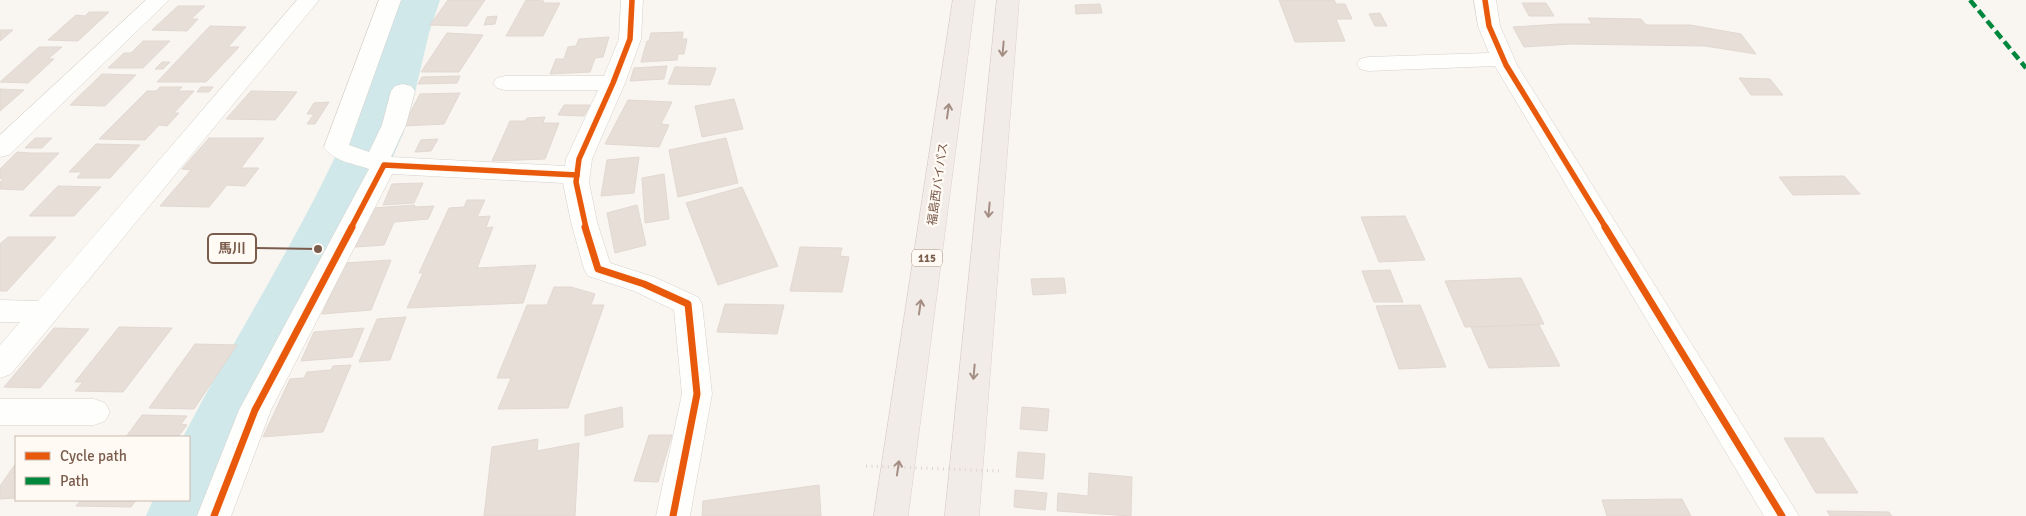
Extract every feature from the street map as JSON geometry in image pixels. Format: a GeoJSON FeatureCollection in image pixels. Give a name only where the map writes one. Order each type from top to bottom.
{"type":"FeatureCollection","features":[{"type":"Feature","properties":{"kind":"highway","name":"福島西バイパス"},"geometry":{"type":"LineString","coordinates":[[891,516],[964,0]]}},
{"type":"Feature","properties":{"kind":"highway"},"geometry":{"type":"LineString","coordinates":[[962,516],[1008,0]]}},
{"type":"Feature","properties":{"kind":"street"},"geometry":{"type":"LineString","coordinates":[[0,149],[158,0]]}},
{"type":"Feature","properties":{"kind":"street"},"geometry":{"type":"LineString","coordinates":[[0,366],[308,0]]}},
{"type":"Feature","properties":{"kind":"street"},"geometry":{"type":"LineString","coordinates":[[390,0],[336,147],[346,154],[377,163],[577,175]]}},
{"type":"Feature","properties":{"kind":"street"},"geometry":{"type":"LineString","coordinates":[[632,0],[630,39],[613,83],[579,159],[576,182],[584,222],[598,270],[644,284],[688,304],[697,394],[673,516]]}},
{"type":"Feature","properties":{"kind":"street"},"geometry":{"type":"LineString","coordinates":[[1485,0],[1485,15],[1493,39],[1503,59],[1782,516]]}},
{"type":"Feature","properties":{"kind":"street"},"geometry":{"type":"LineString","coordinates":[[1368,64],[1503,59]]}},
{"type":"Feature","properties":{"kind":"street"},"geometry":{"type":"LineString","coordinates":[[505,83],[613,83]]}},
{"type":"Feature","properties":{"kind":"street"},"geometry":{"type":"LineString","coordinates":[[214,516],[255,410],[377,163],[394,125],[403,91]]}},
{"type":"Feature","properties":{"kind":"street"},"geometry":{"type":"LineString","coordinates":[[0,311],[47,312]]}},
{"type":"Feature","properties":{"kind":"street"},"geometry":{"type":"LineString","coordinates":[[0,412],[94,412]]}},
{"type":"Feature","properties":{"kind":"path"},"geometry":{"type":"LineString","coordinates":[[866,466],[999,471]]}},
{"type":"Feature","properties":{"kind":"building"},"geometry":{"type":"Polygon","coordinates":[[[448,0],[485,0],[467,26],[430,25],[448,0]]]}},
{"type":"Feature","properties":{"kind":"building"},"geometry":{"type":"Polygon","coordinates":[[[526,0],[560,3],[543,36],[506,36],[526,0]]]}},
{"type":"Feature","properties":{"kind":"building"},"geometry":{"type":"Polygon","coordinates":[[[1279,0],[1334,0],[1336,4],[1345,4],[1352,19],[1336,19],[1345,41],[1295,42],[1279,0]]]}},
{"type":"Feature","properties":{"kind":"building"},"geometry":{"type":"Polygon","coordinates":[[[1522,3],[1546,3],[1554,16],[1529,16],[1522,3]]]}},
{"type":"Feature","properties":{"kind":"building"},"geometry":{"type":"Polygon","coordinates":[[[1100,4],[1102,13],[1076,14],[1075,5],[1100,4]]]}},
{"type":"Feature","properties":{"kind":"building"},"geometry":{"type":"Polygon","coordinates":[[[178,6],[205,6],[191,19],[198,19],[187,31],[152,30],[178,6]]]}},
{"type":"Feature","properties":{"kind":"building"},"geometry":{"type":"Polygon","coordinates":[[[89,12],[109,12],[78,41],[48,40],[76,15],[85,16],[89,12]]]}},
{"type":"Feature","properties":{"kind":"building"},"geometry":{"type":"Polygon","coordinates":[[[1380,13],[1387,26],[1375,26],[1369,14],[1380,13]]]}},
{"type":"Feature","properties":{"kind":"building"},"geometry":{"type":"Polygon","coordinates":[[[497,16],[495,24],[484,25],[487,17],[497,16]]]}},
{"type":"Feature","properties":{"kind":"building"},"geometry":{"type":"Polygon","coordinates":[[[1588,18],[1641,19],[1646,25],[1690,25],[1741,34],[1756,54],[1705,46],[1571,44],[1524,47],[1513,27],[1592,24],[1588,18]]]}},
{"type":"Feature","properties":{"kind":"building"},"geometry":{"type":"Polygon","coordinates":[[[210,26],[246,27],[228,47],[239,47],[206,82],[157,82],[210,26]]]}},
{"type":"Feature","properties":{"kind":"building"},"geometry":{"type":"Polygon","coordinates":[[[0,30],[13,30],[0,41],[0,30]]]}},
{"type":"Feature","properties":{"kind":"building"},"geometry":{"type":"Polygon","coordinates":[[[683,32],[682,39],[687,39],[684,54],[678,54],[677,60],[641,62],[651,33],[683,32]]]}},
{"type":"Feature","properties":{"kind":"building"},"geometry":{"type":"Polygon","coordinates":[[[447,33],[483,35],[459,72],[421,72],[447,33]]]}},
{"type":"Feature","properties":{"kind":"building"},"geometry":{"type":"Polygon","coordinates":[[[609,37],[603,57],[595,58],[590,72],[550,74],[556,59],[564,59],[568,47],[576,46],[579,39],[609,37]]]}},
{"type":"Feature","properties":{"kind":"building"},"geometry":{"type":"Polygon","coordinates":[[[143,41],[170,41],[143,68],[108,68],[124,53],[131,53],[143,41]]]}},
{"type":"Feature","properties":{"kind":"building"},"geometry":{"type":"Polygon","coordinates":[[[39,47],[62,47],[48,59],[54,59],[28,83],[0,82],[39,47]]]}},
{"type":"Feature","properties":{"kind":"building"},"geometry":{"type":"Polygon","coordinates":[[[162,62],[170,62],[163,69],[155,69],[162,62]]]}},
{"type":"Feature","properties":{"kind":"building"},"geometry":{"type":"Polygon","coordinates":[[[667,66],[664,79],[630,81],[634,68],[667,66]]]}},
{"type":"Feature","properties":{"kind":"building"},"geometry":{"type":"Polygon","coordinates":[[[675,67],[716,68],[710,85],[668,84],[675,67]]]}},
{"type":"Feature","properties":{"kind":"building"},"geometry":{"type":"Polygon","coordinates":[[[102,74],[136,75],[105,106],[70,105],[102,74]]]}},
{"type":"Feature","properties":{"kind":"building"},"geometry":{"type":"Polygon","coordinates":[[[460,76],[457,83],[418,84],[422,77],[460,76]]]}},
{"type":"Feature","properties":{"kind":"building"},"geometry":{"type":"Polygon","coordinates":[[[1739,78],[1770,79],[1783,95],[1751,95],[1739,78]]]}},
{"type":"Feature","properties":{"kind":"building"},"geometry":{"type":"Polygon","coordinates":[[[160,87],[182,87],[178,91],[194,91],[174,113],[179,113],[167,126],[159,125],[145,140],[99,139],[147,91],[156,91],[160,87]]]}},
{"type":"Feature","properties":{"kind":"building"},"geometry":{"type":"Polygon","coordinates":[[[201,87],[213,87],[209,92],[197,92],[201,87]]]}},
{"type":"Feature","properties":{"kind":"building"},"geometry":{"type":"Polygon","coordinates":[[[0,89],[24,90],[0,111],[0,89]]]}},
{"type":"Feature","properties":{"kind":"building"},"geometry":{"type":"Polygon","coordinates":[[[251,91],[297,92],[275,120],[226,119],[251,91]]]}},
{"type":"Feature","properties":{"kind":"building"},"geometry":{"type":"Polygon","coordinates":[[[460,93],[444,124],[403,126],[420,94],[460,93]]]}},
{"type":"Feature","properties":{"kind":"building"},"geometry":{"type":"Polygon","coordinates":[[[734,99],[743,129],[702,137],[695,106],[734,99]]]}},
{"type":"Feature","properties":{"kind":"building"},"geometry":{"type":"Polygon","coordinates":[[[628,100],[672,102],[661,124],[669,125],[659,147],[605,144],[628,100]]]}},
{"type":"Feature","properties":{"kind":"building"},"geometry":{"type":"Polygon","coordinates":[[[329,102],[315,124],[307,124],[314,114],[307,114],[314,103],[329,102]]]}},
{"type":"Feature","properties":{"kind":"building"},"geometry":{"type":"Polygon","coordinates":[[[564,105],[590,105],[584,116],[558,115],[564,105]]]}},
{"type":"Feature","properties":{"kind":"building"},"geometry":{"type":"Polygon","coordinates":[[[545,117],[543,123],[559,123],[545,159],[492,161],[510,121],[525,121],[527,118],[545,117]]]}},
{"type":"Feature","properties":{"kind":"building"},"geometry":{"type":"Polygon","coordinates":[[[35,138],[52,138],[42,148],[25,148],[35,138]]]}},
{"type":"Feature","properties":{"kind":"building"},"geometry":{"type":"Polygon","coordinates":[[[209,138],[264,138],[241,168],[259,168],[245,186],[227,185],[209,207],[160,206],[191,170],[182,169],[209,138]]]}},
{"type":"Feature","properties":{"kind":"building"},"geometry":{"type":"Polygon","coordinates":[[[726,138],[738,183],[678,197],[669,150],[726,138]]]}},
{"type":"Feature","properties":{"kind":"building"},"geometry":{"type":"Polygon","coordinates":[[[438,139],[431,151],[415,152],[421,140],[438,139]]]}},
{"type":"Feature","properties":{"kind":"building"},"geometry":{"type":"Polygon","coordinates":[[[96,144],[140,145],[110,178],[77,178],[82,172],[69,172],[96,144]]]}},
{"type":"Feature","properties":{"kind":"building"},"geometry":{"type":"Polygon","coordinates":[[[17,152],[59,153],[23,190],[0,189],[0,182],[3,179],[0,178],[0,169],[17,152]]]}},
{"type":"Feature","properties":{"kind":"building"},"geometry":{"type":"Polygon","coordinates":[[[639,157],[634,193],[601,196],[607,160],[639,157]]]}},
{"type":"Feature","properties":{"kind":"building"},"geometry":{"type":"Polygon","coordinates":[[[664,174],[669,219],[645,223],[642,178],[664,174]]]}},
{"type":"Feature","properties":{"kind":"building"},"geometry":{"type":"Polygon","coordinates":[[[1844,176],[1860,194],[1793,195],[1779,177],[1844,176]]]}},
{"type":"Feature","properties":{"kind":"building"},"geometry":{"type":"Polygon","coordinates":[[[423,183],[414,203],[383,205],[392,184],[423,183]]]}},
{"type":"Feature","properties":{"kind":"building"},"geometry":{"type":"Polygon","coordinates":[[[58,186],[101,187],[74,216],[29,216],[58,186]]]}},
{"type":"Feature","properties":{"kind":"building"},"geometry":{"type":"Polygon","coordinates":[[[742,187],[778,266],[718,285],[686,203],[742,187]]]}},
{"type":"Feature","properties":{"kind":"building"},"geometry":{"type":"Polygon","coordinates":[[[467,200],[485,200],[477,217],[490,216],[486,228],[493,227],[477,268],[536,265],[523,303],[407,308],[423,273],[419,273],[449,208],[464,207],[467,200]]]}},
{"type":"Feature","properties":{"kind":"building"},"geometry":{"type":"Polygon","coordinates":[[[415,205],[414,207],[434,206],[428,219],[394,222],[384,245],[355,247],[372,208],[415,205]]]}},
{"type":"Feature","properties":{"kind":"building"},"geometry":{"type":"Polygon","coordinates":[[[637,205],[646,245],[615,253],[607,213],[637,205]]]}},
{"type":"Feature","properties":{"kind":"building"},"geometry":{"type":"Polygon","coordinates":[[[1405,216],[1425,260],[1379,262],[1361,217],[1405,216]]]}},
{"type":"Feature","properties":{"kind":"building"},"geometry":{"type":"Polygon","coordinates":[[[8,237],[56,237],[7,291],[0,291],[0,244],[8,237]]]}},
{"type":"Feature","properties":{"kind":"building"},"geometry":{"type":"Polygon","coordinates":[[[800,247],[842,248],[840,256],[849,257],[842,292],[790,291],[800,247]]]}},
{"type":"Feature","properties":{"kind":"building"},"geometry":{"type":"Polygon","coordinates":[[[391,260],[371,310],[322,314],[345,263],[391,260]]]}},
{"type":"Feature","properties":{"kind":"building"},"geometry":{"type":"Polygon","coordinates":[[[1390,270],[1403,302],[1374,302],[1362,271],[1390,270]]]}},
{"type":"Feature","properties":{"kind":"building"},"geometry":{"type":"Polygon","coordinates":[[[1064,278],[1066,293],[1033,295],[1031,279],[1064,278]]]}},
{"type":"Feature","properties":{"kind":"building"},"geometry":{"type":"Polygon","coordinates":[[[1521,278],[1544,324],[1465,327],[1445,281],[1521,278]]]}},
{"type":"Feature","properties":{"kind":"building"},"geometry":{"type":"Polygon","coordinates":[[[554,287],[571,287],[595,294],[591,305],[604,305],[568,408],[498,409],[511,378],[497,378],[527,305],[547,305],[554,287]]]}},
{"type":"Feature","properties":{"kind":"building"},"geometry":{"type":"Polygon","coordinates":[[[725,304],[784,305],[777,334],[717,332],[725,304]]]}},
{"type":"Feature","properties":{"kind":"building"},"geometry":{"type":"Polygon","coordinates":[[[1420,305],[1446,367],[1399,369],[1376,306],[1420,305]]]}},
{"type":"Feature","properties":{"kind":"building"},"geometry":{"type":"Polygon","coordinates":[[[406,317],[390,360],[359,362],[377,319],[406,317]]]}},
{"type":"Feature","properties":{"kind":"building"},"geometry":{"type":"Polygon","coordinates":[[[1539,325],[1560,366],[1489,368],[1471,327],[1539,325]]]}},
{"type":"Feature","properties":{"kind":"building"},"geometry":{"type":"Polygon","coordinates":[[[119,327],[172,328],[123,392],[75,391],[83,382],[75,382],[119,327]]]}},
{"type":"Feature","properties":{"kind":"building"},"geometry":{"type":"Polygon","coordinates":[[[54,328],[89,329],[40,388],[4,387],[54,328]]]}},
{"type":"Feature","properties":{"kind":"building"},"geometry":{"type":"Polygon","coordinates":[[[364,328],[352,357],[301,361],[314,332],[364,328]]]}},
{"type":"Feature","properties":{"kind":"building"},"geometry":{"type":"Polygon","coordinates":[[[195,344],[237,345],[194,409],[149,408],[195,344]]]}},
{"type":"Feature","properties":{"kind":"building"},"geometry":{"type":"Polygon","coordinates":[[[351,365],[323,432],[263,437],[290,379],[304,378],[307,372],[331,370],[333,366],[351,365]]]}},
{"type":"Feature","properties":{"kind":"building"},"geometry":{"type":"Polygon","coordinates":[[[622,407],[623,427],[585,436],[585,415],[622,407]]]}},
{"type":"Feature","properties":{"kind":"building"},"geometry":{"type":"Polygon","coordinates":[[[1022,407],[1049,409],[1047,431],[1020,429],[1022,407]]]}},
{"type":"Feature","properties":{"kind":"building"},"geometry":{"type":"Polygon","coordinates":[[[142,415],[187,416],[181,424],[187,425],[179,436],[127,436],[142,415]]]}},
{"type":"Feature","properties":{"kind":"building"},"geometry":{"type":"Polygon","coordinates":[[[649,435],[672,435],[658,482],[634,481],[649,435]]]}},
{"type":"Feature","properties":{"kind":"building"},"geometry":{"type":"Polygon","coordinates":[[[1784,438],[1823,438],[1858,493],[1816,493],[1784,438]]]}},
{"type":"Feature","properties":{"kind":"building"},"geometry":{"type":"Polygon","coordinates":[[[538,439],[537,451],[579,443],[575,516],[484,516],[492,447],[538,439]]]}},
{"type":"Feature","properties":{"kind":"building"},"geometry":{"type":"Polygon","coordinates":[[[1018,452],[1045,454],[1043,479],[1016,477],[1018,452]]]}},
{"type":"Feature","properties":{"kind":"building"},"geometry":{"type":"Polygon","coordinates":[[[15,464],[15,498],[0,499],[0,486],[15,464]]]}},
{"type":"Feature","properties":{"kind":"building"},"geometry":{"type":"Polygon","coordinates":[[[1089,473],[1132,477],[1131,516],[1057,511],[1058,493],[1088,496],[1089,473]]]}},
{"type":"Feature","properties":{"kind":"building"},"geometry":{"type":"Polygon","coordinates":[[[819,485],[821,516],[702,516],[703,501],[819,485]]]}},
{"type":"Feature","properties":{"kind":"building"},"geometry":{"type":"Polygon","coordinates":[[[1015,490],[1047,493],[1045,510],[1014,507],[1015,490]]]}},
{"type":"Feature","properties":{"kind":"building"},"geometry":{"type":"Polygon","coordinates":[[[1682,499],[1691,516],[1607,516],[1602,500],[1682,499]]]}},
{"type":"Feature","properties":{"kind":"building"},"geometry":{"type":"Polygon","coordinates":[[[80,501],[135,501],[131,507],[76,506],[80,501]]]}},
{"type":"Feature","properties":{"kind":"building"},"geometry":{"type":"Polygon","coordinates":[[[1827,511],[1889,512],[1892,516],[1830,516],[1827,511]]]}},
{"type":"Feature","properties":{"kind":"waterway"},"geometry":{"type":"LineString","coordinates":[[186,516],[230,419],[328,230],[374,134],[403,33],[415,0]]}},
{"type":"Feature","properties":{"kind":"marked path"},"geometry":{"type":"LineString","coordinates":[[1970,0],[2026,68]]}},
{"type":"Feature","properties":{"kind":"cycle path"},"geometry":{"type":"LineString","coordinates":[[632,0],[630,39],[613,83],[579,159],[576,182],[584,222],[598,269],[644,284],[688,304],[697,394],[673,516]]}},
{"type":"Feature","properties":{"kind":"cycle path"},"geometry":{"type":"LineString","coordinates":[[1485,0],[1489,26],[1506,65],[1782,516]]}},
{"type":"Feature","properties":{"kind":"cycle path"},"geometry":{"type":"LineString","coordinates":[[214,516],[255,410],[384,165],[577,175]]}},
{"type":"Feature","properties":{"kind":"place","name":"馬川"},"geometry":{"type":"Point","coordinates":[318,249]}}]}
